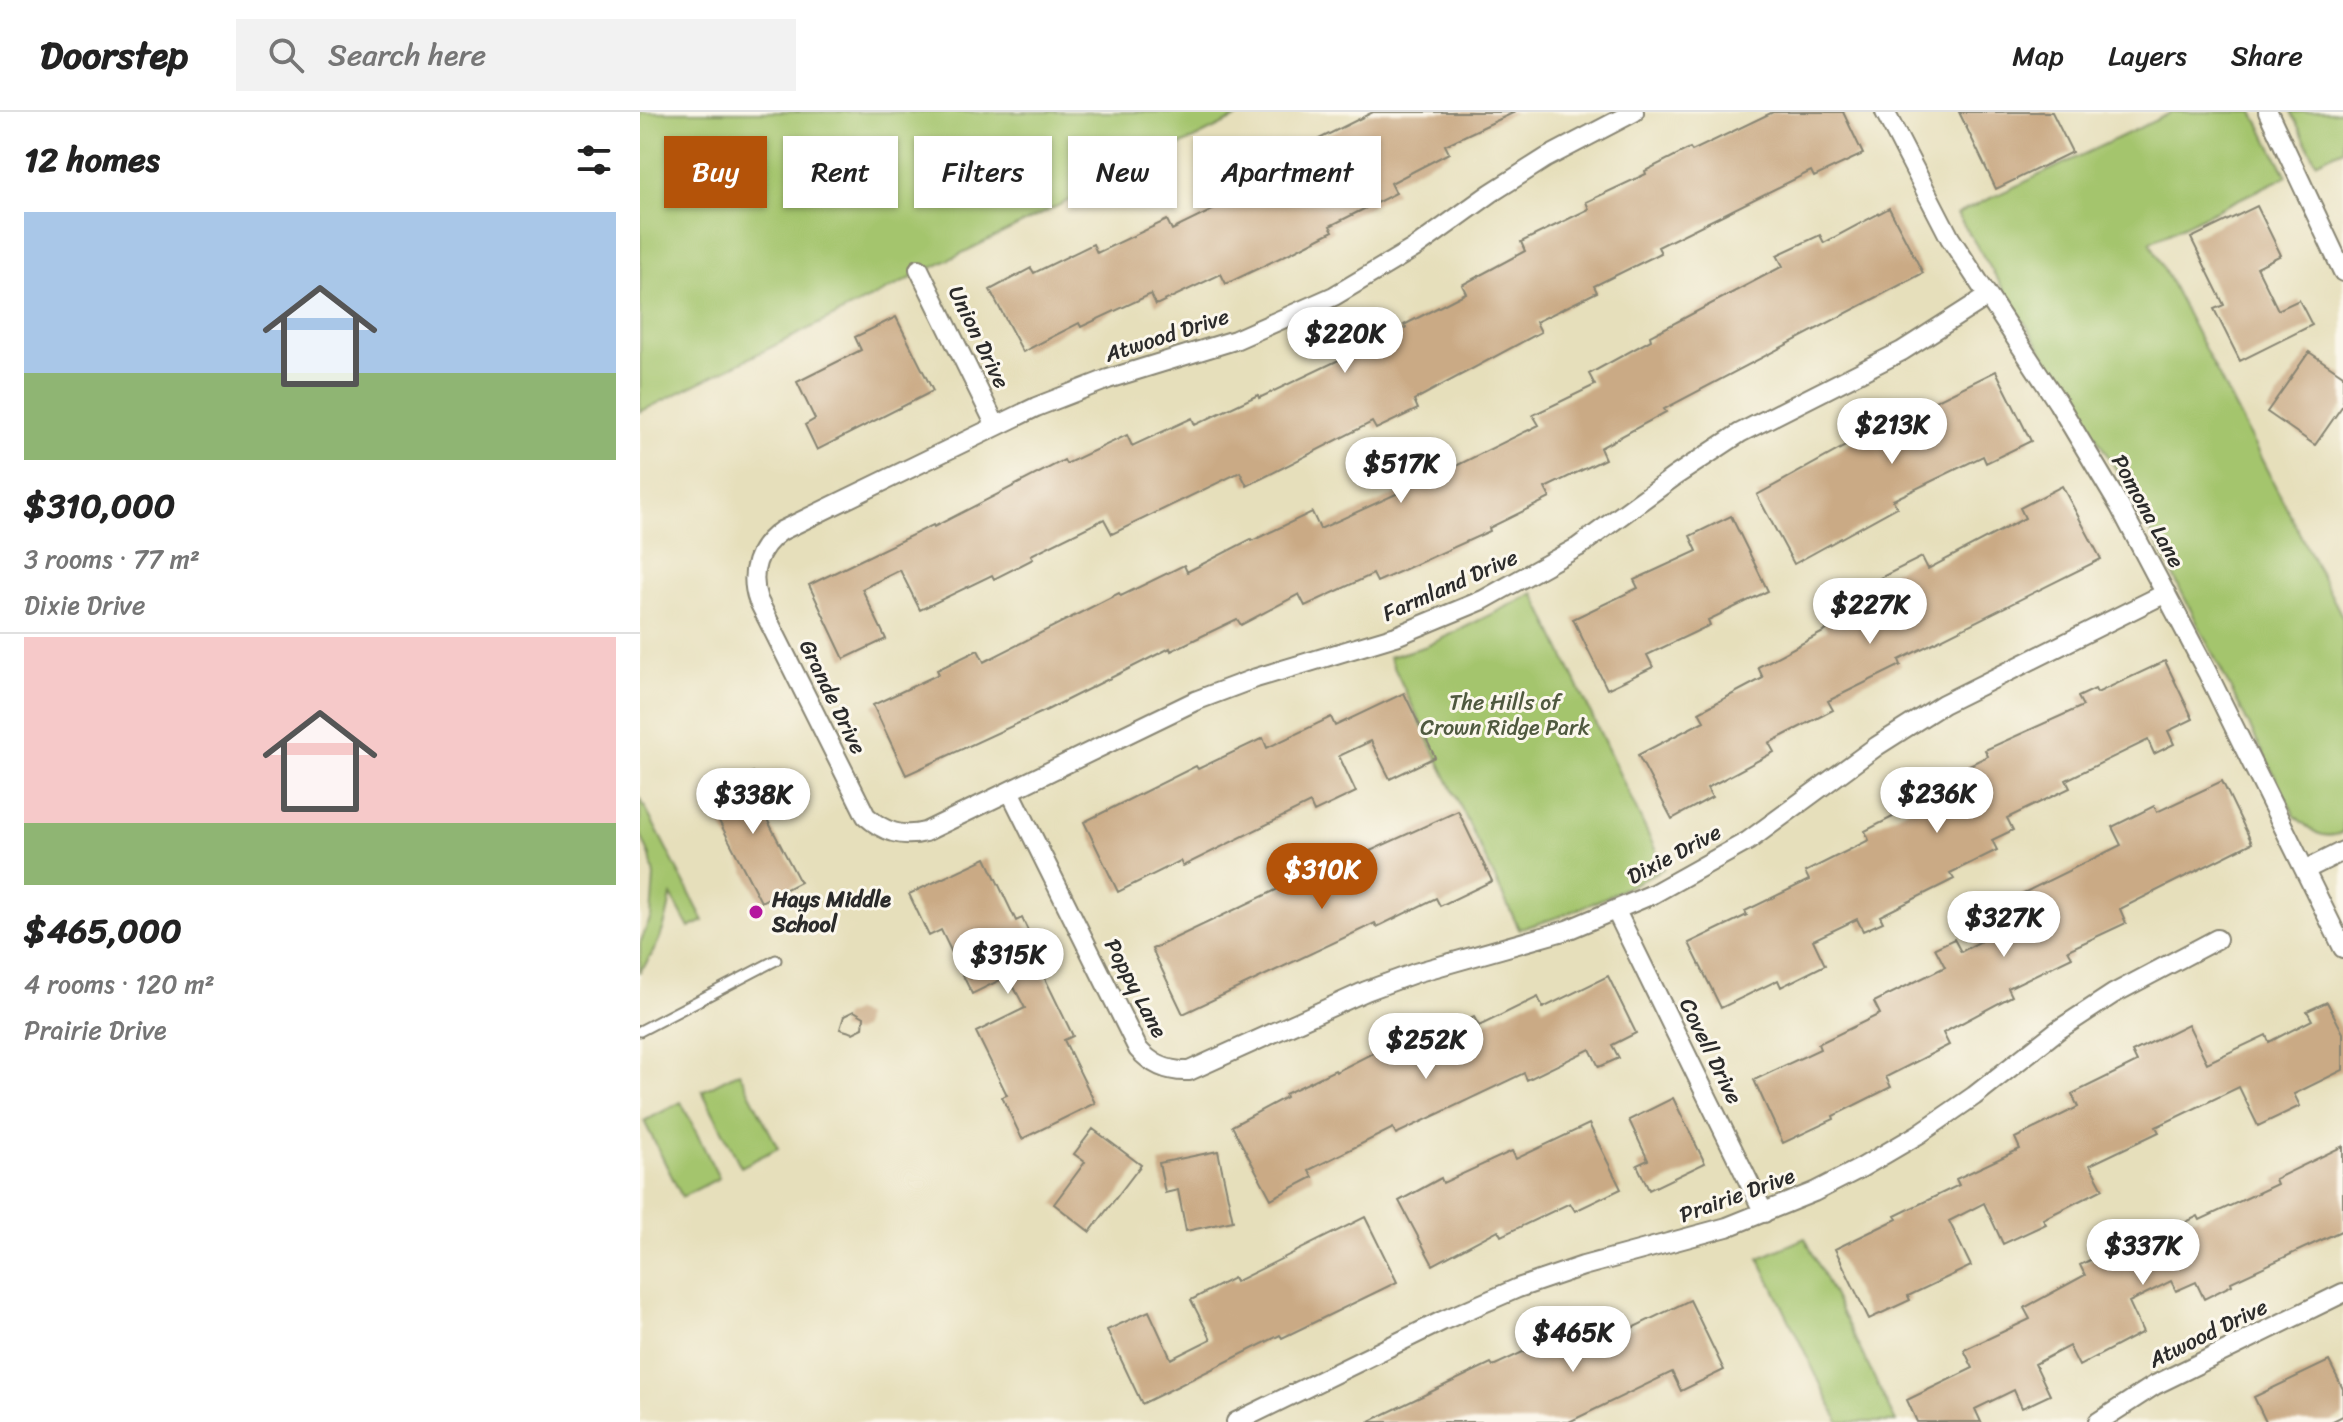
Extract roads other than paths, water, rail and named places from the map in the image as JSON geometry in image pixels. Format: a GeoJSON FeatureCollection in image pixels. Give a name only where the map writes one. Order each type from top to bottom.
{"type":"FeatureCollection","features":[{"type":"Feature","properties":{"kind":"street","name":"Atwood Drive"},"geometry":{"type":"LineString","coordinates":[[755,568],[764,547],[781,531],[1036,407],[1108,379],[1235,340],[1334,296],[1416,247],[1535,165],[1634,112]]}},
{"type":"Feature","properties":{"kind":"street","name":"Pomona Lane"},"geometry":{"type":"LineString","coordinates":[[1885,112],[1934,212],[2083,445],[2166,593],[2343,948]]}},
{"type":"Feature","properties":{"kind":"street"},"geometry":{"type":"LineString","coordinates":[[2268,112],[2343,272]]}},
{"type":"Feature","properties":{"kind":"street","name":"Union Drive"},"geometry":{"type":"LineString","coordinates":[[919,269],[996,426]]}},
{"type":"Feature","properties":{"kind":"street","name":"Farmland Drive"},"geometry":{"type":"LineString","coordinates":[[892,833],[909,835],[925,832],[1195,701],[1256,678],[1396,636],[1483,600],[1578,547],[1696,461],[1740,433],[1902,351],[1988,296]]}},
{"type":"Feature","properties":{"kind":"street","name":"Grande Drive"},"geometry":{"type":"LineString","coordinates":[[755,568],[754,584],[758,600],[860,807],[876,825],[892,833]]}},
{"type":"Feature","properties":{"kind":"street","name":"Dixie Drive"},"geometry":{"type":"LineString","coordinates":[[1165,1069],[1182,1071],[1200,1068],[1366,991],[1428,969],[1541,938],[1616,911],[1677,882],[1748,841],[1877,746],[1943,704],[2166,593]]}},
{"type":"Feature","properties":{"kind":"street","name":"Poppy Lane"},"geometry":{"type":"LineString","coordinates":[[1010,791],[1133,1041],[1145,1057],[1165,1069]]}},
{"type":"Feature","properties":{"kind":"street"},"geometry":{"type":"LineString","coordinates":[[2305,870],[2343,851]]}},
{"type":"Feature","properties":{"kind":"street","name":"Covell Drive"},"geometry":{"type":"LineString","coordinates":[[1616,911],[1764,1213]]}},
{"type":"Feature","properties":{"kind":"street","name":"Prairie Drive"},"geometry":{"type":"LineString","coordinates":[[1236,1422],[1442,1321],[1518,1288],[1597,1262],[1689,1239],[1814,1192],[1896,1148],[1974,1096],[2080,1015],[2130,984],[2217,939]]}},
{"type":"Feature","properties":{"kind":"street","name":"Atwood Drive"},"geometry":{"type":"LineString","coordinates":[[2098,1422],[2155,1385],[2343,1293]]}},
{"type":"Feature","properties":{"kind":"lane"},"geometry":{"type":"LineString","coordinates":[[640,1031],[776,960]]}},
{"type":"Feature","properties":{"kind":"place","name":"Hays Middle School"},"geometry":{"type":"Point","coordinates":[756,912]}},
{"type":"Feature","properties":{"kind":"park label","name":"The Hills of Crown Ridge Park"},"geometry":{"type":"Point","coordinates":[1505,714]}}]}
